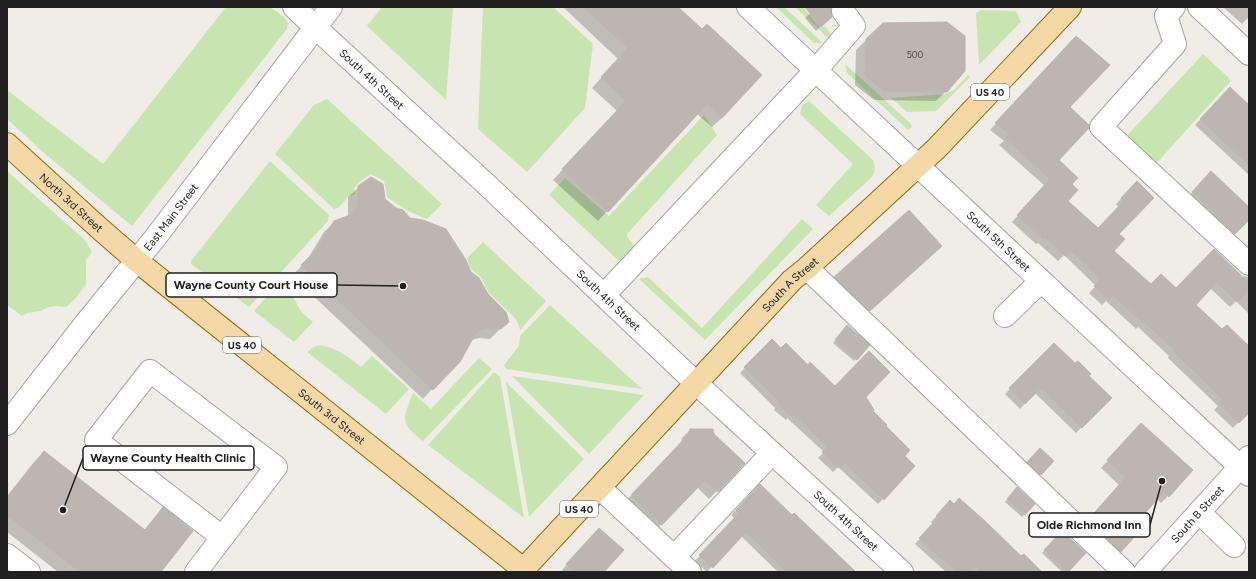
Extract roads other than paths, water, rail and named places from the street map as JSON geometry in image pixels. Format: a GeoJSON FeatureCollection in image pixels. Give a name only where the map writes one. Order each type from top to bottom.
{"type":"FeatureCollection","features":[{"type":"Feature","properties":{"kind":"main road","name":"South A Street"},"geometry":{"type":"LineString","coordinates":[[524,571],[792,280],[807,268],[937,148],[1062,10]]}},
{"type":"Feature","properties":{"kind":"main road","name":"North 3rd Street"},"geometry":{"type":"LineString","coordinates":[[7,144],[137,261]]}},
{"type":"Feature","properties":{"kind":"main road","name":"South 3rd Street"},"geometry":{"type":"LineString","coordinates":[[137,261],[524,571]]}},
{"type":"Feature","properties":{"kind":"street","name":"South 4th Street"},"geometry":{"type":"LineString","coordinates":[[294,7],[480,179],[697,384],[902,572]]}},
{"type":"Feature","properties":{"kind":"street","name":"East Main Street"},"geometry":{"type":"LineString","coordinates":[[7,424],[137,261],[331,7]]}},
{"type":"Feature","properties":{"kind":"street","name":"South 5th Street"},"geometry":{"type":"LineString","coordinates":[[748,7],[1041,281],[1246,466]]}},
{"type":"Feature","properties":{"kind":"street"},"geometry":{"type":"LineString","coordinates":[[1174,7],[1166,16],[1175,44],[1101,127],[1249,264]]}},
{"type":"Feature","properties":{"kind":"street"},"geometry":{"type":"LineString","coordinates":[[1198,7],[1249,54]]}},
{"type":"Feature","properties":{"kind":"street"},"geometry":{"type":"LineString","coordinates":[[604,295],[816,70],[854,26],[843,10]]}},
{"type":"Feature","properties":{"kind":"street"},"geometry":{"type":"LineString","coordinates":[[807,268],[1124,572]]}},
{"type":"Feature","properties":{"kind":"street"},"geometry":{"type":"LineString","coordinates":[[1005,316],[1041,281]]}},
{"type":"Feature","properties":{"kind":"street"},"geometry":{"type":"LineString","coordinates":[[196,572],[276,467],[150,371],[96,440],[222,537]]}},
{"type":"Feature","properties":{"kind":"street"},"geometry":{"type":"LineString","coordinates":[[674,557],[772,453]]}},
{"type":"Feature","properties":{"kind":"street","name":"South B Street"},"geometry":{"type":"LineString","coordinates":[[1145,572],[1199,512],[1246,466]]}},
{"type":"Feature","properties":{"kind":"street"},"geometry":{"type":"LineString","coordinates":[[600,488],[690,572]]}},
{"type":"Feature","properties":{"kind":"street"},"geometry":{"type":"LineString","coordinates":[[1199,512],[1234,546]]}},
{"type":"Feature","properties":{"kind":"street"},"geometry":{"type":"LineString","coordinates":[[7,555],[29,572]]}},
{"type":"Feature","properties":{"kind":"place","name":"Wayne County Court House"},"geometry":{"type":"Point","coordinates":[403,286]}},
{"type":"Feature","properties":{"kind":"place","name":"Olde Richmond Inn"},"geometry":{"type":"Point","coordinates":[1162,481]}},
{"type":"Feature","properties":{"kind":"place","name":"Wayne County Health Clinic"},"geometry":{"type":"Point","coordinates":[63,510]}}]}
